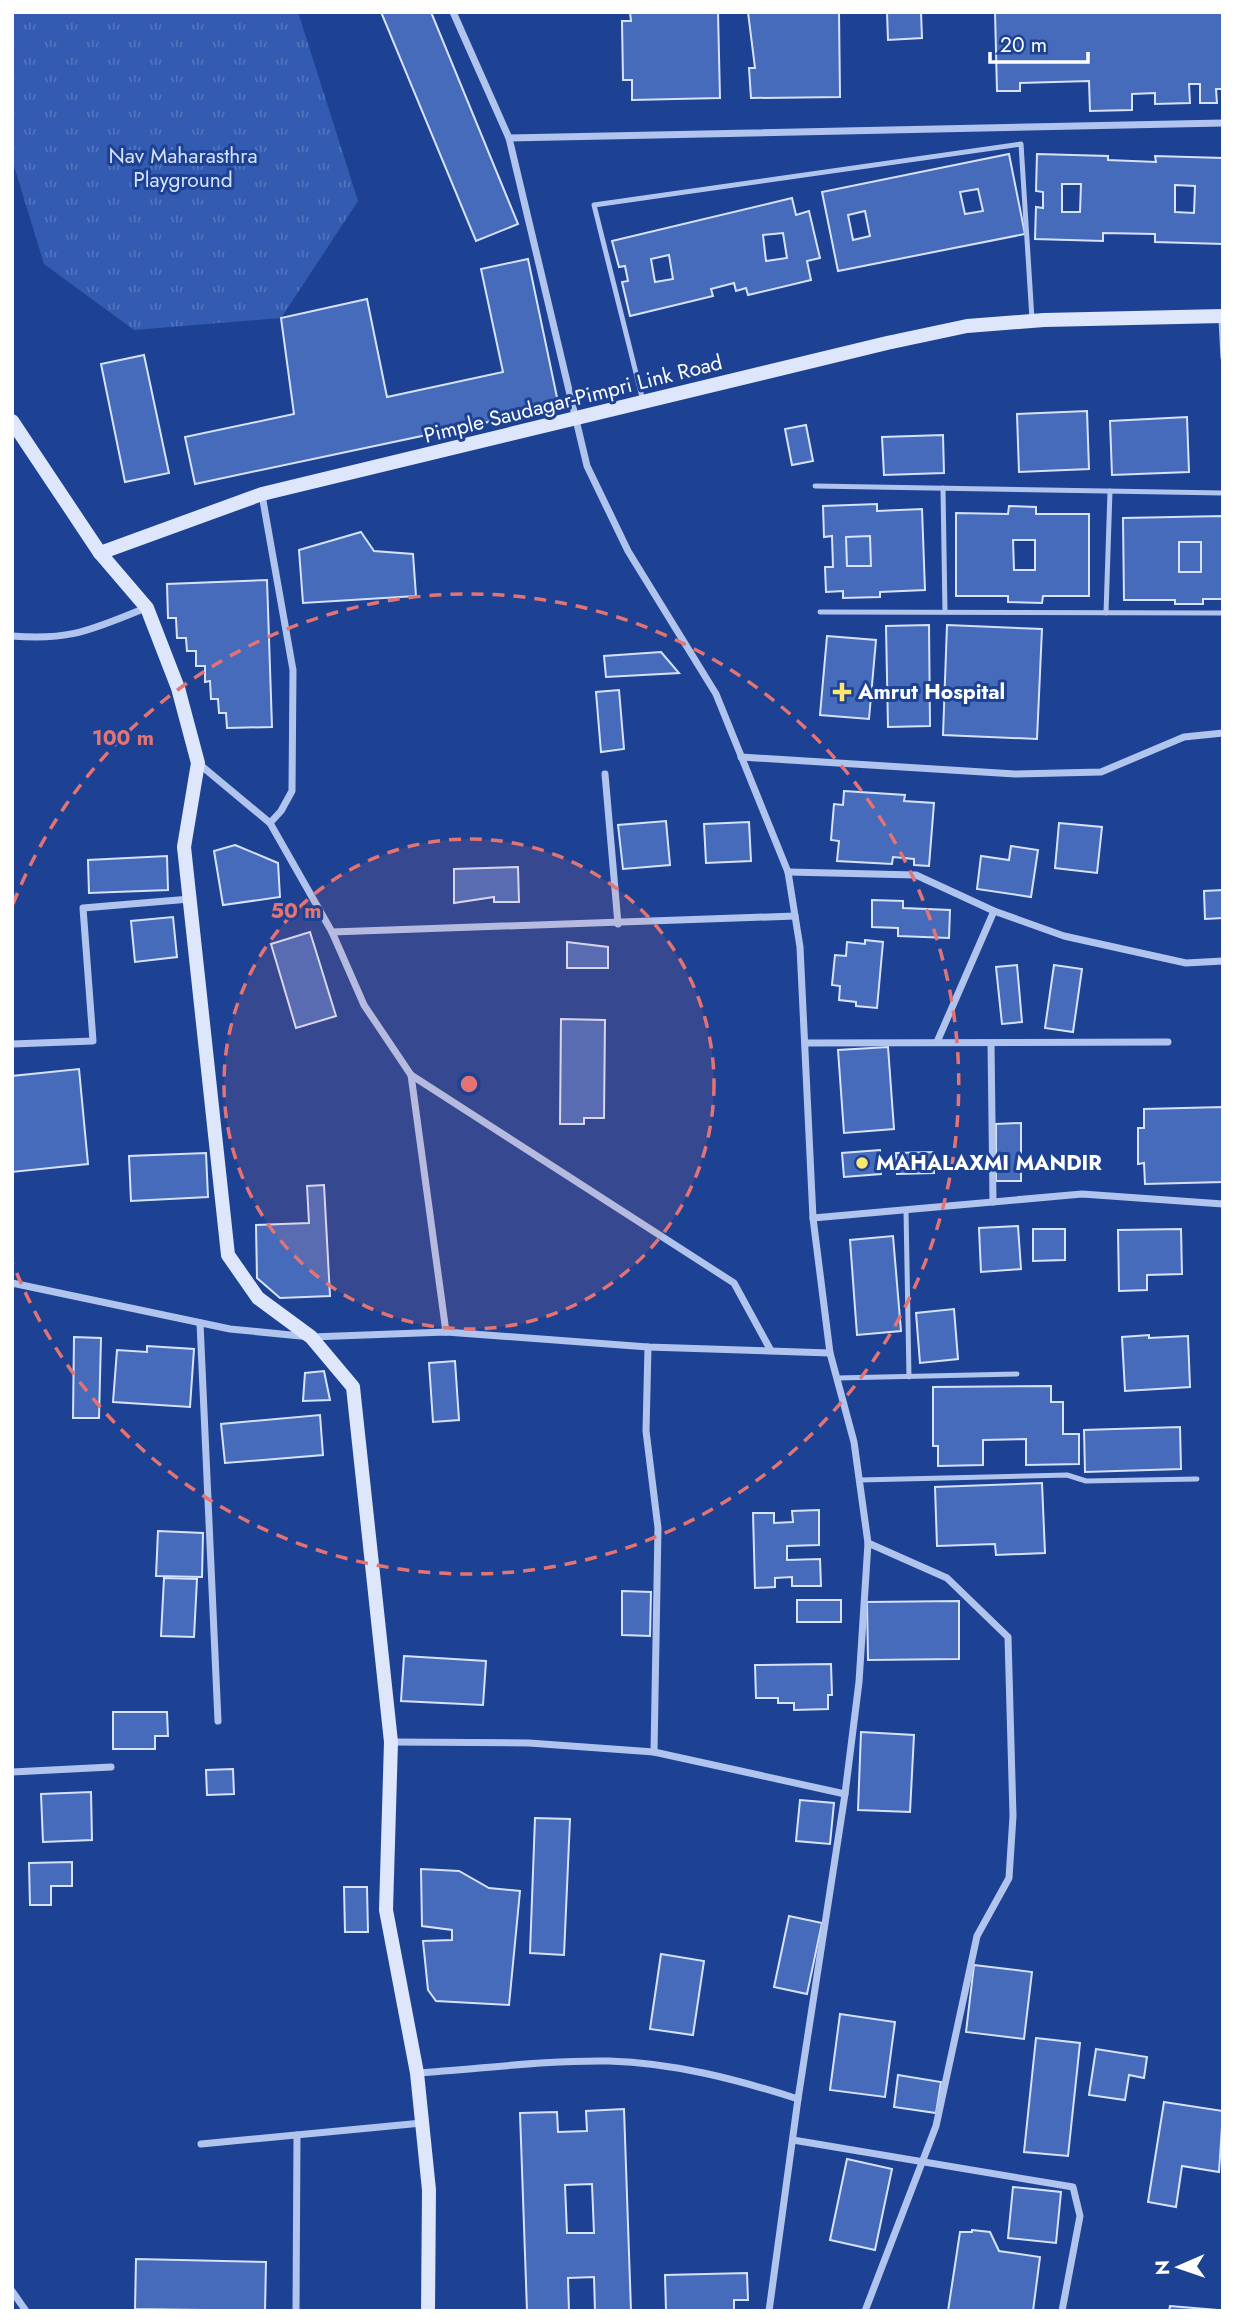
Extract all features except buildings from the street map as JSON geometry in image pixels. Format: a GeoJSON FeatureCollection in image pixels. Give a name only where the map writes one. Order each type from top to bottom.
{"type":"FeatureCollection","features":[{"type":"Feature","properties":{"kind":"street"},"geometry":{"type":"LineString","coordinates":[[453,12],[509,138],[587,466],[628,551],[716,694],[788,872],[800,947],[813,1218],[830,1353],[855,1442],[868,1543],[859,1682],[845,1794],[798,2099],[769,2311]]}},
{"type":"Feature","properties":{"kind":"street"},"geometry":{"type":"LineString","coordinates":[[509,138],[1223,123]]}},
{"type":"Feature","properties":{"kind":"street","name":"Pimple Saudagar-Pimpri Link Road"},"geometry":{"type":"LineString","coordinates":[[100,553],[261,494],[967,326],[1032,321],[1222,316]]}},
{"type":"Feature","properties":{"kind":"street"},"geometry":{"type":"LineString","coordinates":[[12,421],[100,553],[147,608],[178,688],[198,763],[184,847],[228,1255],[258,1298],[311,1338],[353,1387],[391,1742],[386,1910],[416,2073],[429,2190],[428,2311]]}},
{"type":"Feature","properties":{"kind":"street"},"geometry":{"type":"LineString","coordinates":[[261,494],[293,670],[294,779],[287,802],[270,823]]}},
{"type":"Feature","properties":{"kind":"street"},"geometry":{"type":"LineString","coordinates":[[12,636],[46,639],[73,636],[147,608]]}},
{"type":"Feature","properties":{"kind":"street"},"geometry":{"type":"LineString","coordinates":[[741,757],[1015,774],[1101,772],[1184,737],[1223,733]]}},
{"type":"Feature","properties":{"kind":"street"},"geometry":{"type":"LineString","coordinates":[[198,763],[270,823],[332,932],[363,1005],[411,1075],[734,1283],[770,1349]]}},
{"type":"Feature","properties":{"kind":"street"},"geometry":{"type":"LineString","coordinates":[[605,774],[618,925]]}},
{"type":"Feature","properties":{"kind":"street"},"geometry":{"type":"LineString","coordinates":[[788,872],[916,875],[995,911],[1064,936],[1186,963],[1223,961]]}},
{"type":"Feature","properties":{"kind":"street"},"geometry":{"type":"LineString","coordinates":[[12,1044],[93,1041],[83,908],[190,899]]}},
{"type":"Feature","properties":{"kind":"street"},"geometry":{"type":"LineString","coordinates":[[937,1042],[995,911]]}},
{"type":"Feature","properties":{"kind":"street"},"geometry":{"type":"LineString","coordinates":[[332,932],[618,925],[795,916]]}},
{"type":"Feature","properties":{"kind":"street"},"geometry":{"type":"LineString","coordinates":[[805,1043],[1168,1042]]}},
{"type":"Feature","properties":{"kind":"street"},"geometry":{"type":"LineString","coordinates":[[992,1043],[993,1202]]}},
{"type":"Feature","properties":{"kind":"street"},"geometry":{"type":"LineString","coordinates":[[411,1075],[446,1332]]}},
{"type":"Feature","properties":{"kind":"street"},"geometry":{"type":"LineString","coordinates":[[813,1218],[1082,1194],[1223,1204]]}},
{"type":"Feature","properties":{"kind":"street"},"geometry":{"type":"LineString","coordinates":[[12,1283],[200,1323],[311,1338],[446,1332],[648,1347],[830,1353]]}},
{"type":"Feature","properties":{"kind":"street"},"geometry":{"type":"LineString","coordinates":[[200,1323],[218,1721]]}},
{"type":"Feature","properties":{"kind":"street"},"geometry":{"type":"LineString","coordinates":[[648,1347],[646,1431],[658,1528],[654,1752]]}},
{"type":"Feature","properties":{"kind":"street"},"geometry":{"type":"LineString","coordinates":[[864,2311],[925,2162],[936,2126],[976,1937],[1009,1878],[1013,1816],[1008,1637],[947,1578],[868,1543]]}},
{"type":"Feature","properties":{"kind":"street"},"geometry":{"type":"LineString","coordinates":[[391,1742],[529,1744],[654,1752],[845,1794]]}},
{"type":"Feature","properties":{"kind":"street"},"geometry":{"type":"LineString","coordinates":[[12,1772],[110,1767]]}},
{"type":"Feature","properties":{"kind":"street"},"geometry":{"type":"LineString","coordinates":[[416,2073],[608,2061],[681,2067],[745,2082],[798,2099]]}},
{"type":"Feature","properties":{"kind":"street"},"geometry":{"type":"LineString","coordinates":[[201,2144],[422,2123]]}},
{"type":"Feature","properties":{"kind":"street"},"geometry":{"type":"LineString","coordinates":[[296,2311],[297,2135]]}},
{"type":"Feature","properties":{"kind":"street"},"geometry":{"type":"LineString","coordinates":[[793,2140],[1073,2187],[1080,2216],[1062,2311]]}},
{"type":"Feature","properties":{"kind":"street"},"geometry":{"type":"LineString","coordinates":[[12,2291],[26,2311]]}},
{"type":"Feature","properties":{"kind":"lane"},"geometry":{"type":"LineString","coordinates":[[643,404],[594,205],[1021,144],[1032,321]]}},
{"type":"Feature","properties":{"kind":"lane"},"geometry":{"type":"LineString","coordinates":[[1222,316],[1223,358]]}},
{"type":"Feature","properties":{"kind":"lane"},"geometry":{"type":"LineString","coordinates":[[815,486],[1223,493]]}},
{"type":"Feature","properties":{"kind":"lane"},"geometry":{"type":"LineString","coordinates":[[943,488],[946,612]]}},
{"type":"Feature","properties":{"kind":"lane"},"geometry":{"type":"LineString","coordinates":[[1106,613],[1110,491]]}},
{"type":"Feature","properties":{"kind":"lane"},"geometry":{"type":"LineString","coordinates":[[820,612],[1223,613]]}},
{"type":"Feature","properties":{"kind":"lane"},"geometry":{"type":"LineString","coordinates":[[905,1210],[909,1377]]}},
{"type":"Feature","properties":{"kind":"lane"},"geometry":{"type":"LineString","coordinates":[[837,1378],[1017,1374]]}},
{"type":"Feature","properties":{"kind":"lane"},"geometry":{"type":"LineString","coordinates":[[860,1480],[1067,1475],[1086,1481],[1197,1479]]}},
{"type":"Feature","properties":{"kind":"green space","name":"Nav Maharasthra Playground"},"geometry":{"type":"Polygon","coordinates":[[[12,12],[298,12],[358,201],[281,318],[134,330],[44,264],[12,159],[12,12]]]}},
{"type":"Feature","properties":{"kind":"place","name":"Amrut Hospital"},"geometry":{"type":"Point","coordinates":[842,692]}},
{"type":"Feature","properties":{"kind":"place","name":"MAHALAXMI MANDIR"},"geometry":{"type":"Point","coordinates":[862,1163]}}]}
